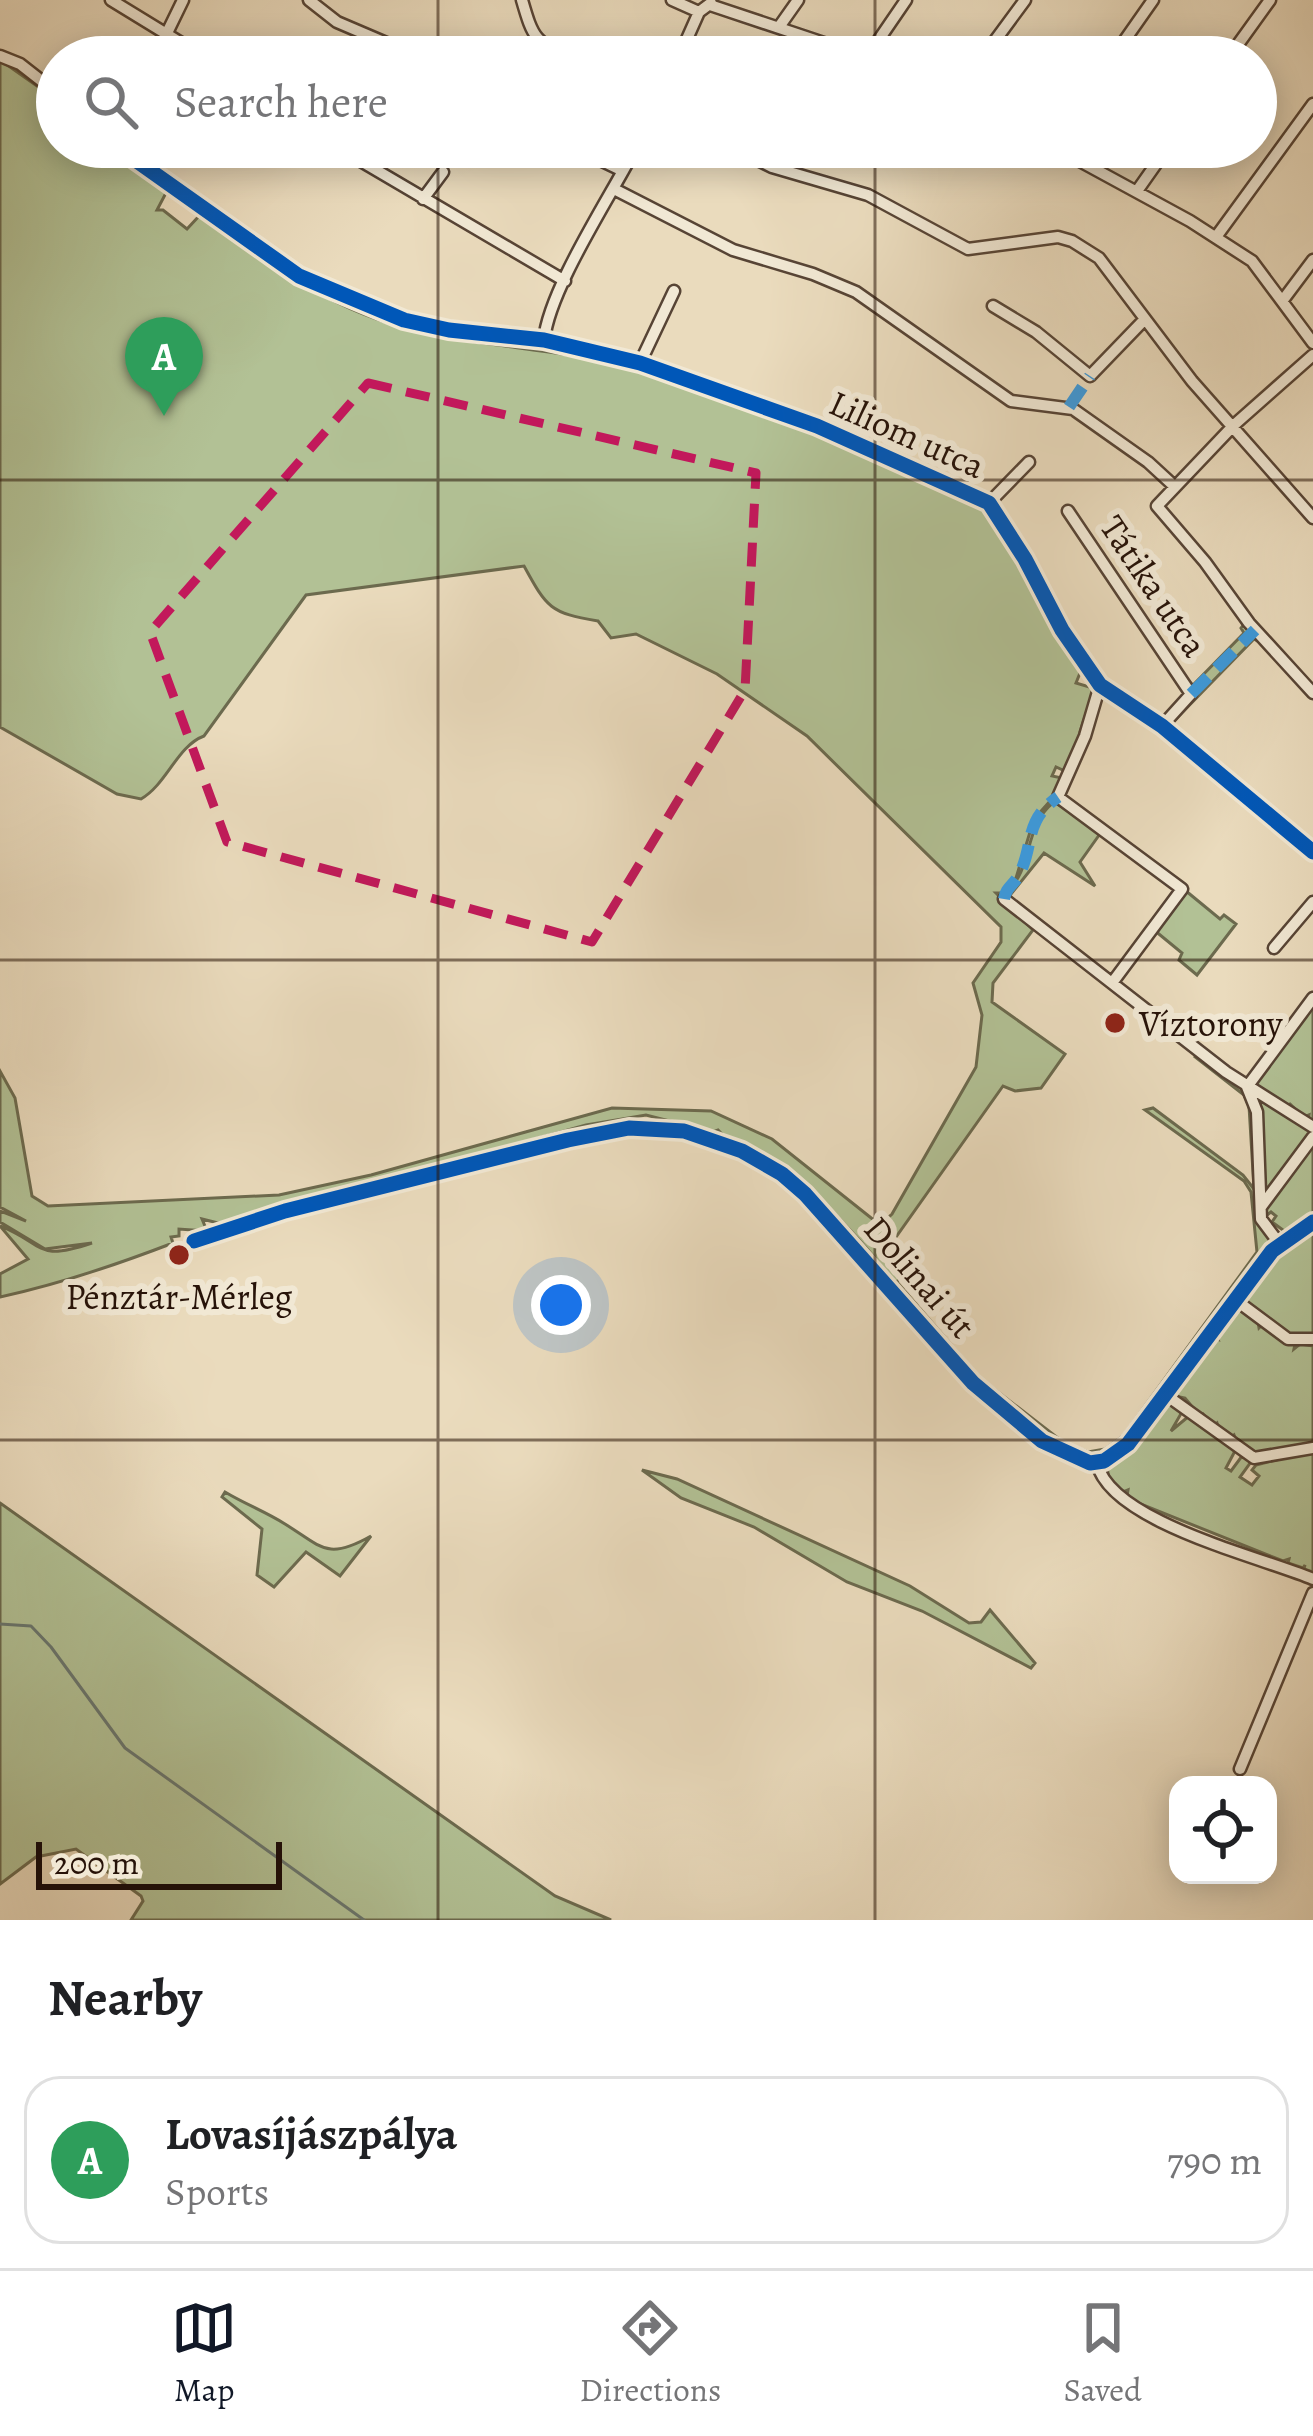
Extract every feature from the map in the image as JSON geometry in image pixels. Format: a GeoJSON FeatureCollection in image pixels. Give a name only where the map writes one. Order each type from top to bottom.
{"type":"FeatureCollection","features":[{"type":"Feature","properties":{"kind":"street"},"geometry":{"type":"LineString","coordinates":[[112,0],[169,36]]}},
{"type":"Feature","properties":{"kind":"street"},"geometry":{"type":"LineString","coordinates":[[166,34],[183,0]]}},
{"type":"Feature","properties":{"kind":"street"},"geometry":{"type":"LineString","coordinates":[[310,0],[337,22],[370,36]]}},
{"type":"Feature","properties":{"kind":"street"},"geometry":{"type":"LineString","coordinates":[[522,0],[534,36]]}},
{"type":"Feature","properties":{"kind":"street"},"geometry":{"type":"LineString","coordinates":[[672,0],[707,5],[805,36]]}},
{"type":"Feature","properties":{"kind":"street"},"geometry":{"type":"LineString","coordinates":[[779,27],[798,0]]}},
{"type":"Feature","properties":{"kind":"street"},"geometry":{"type":"LineString","coordinates":[[881,36],[906,0]]}},
{"type":"Feature","properties":{"kind":"street"},"geometry":{"type":"LineString","coordinates":[[998,36],[1025,0]]}},
{"type":"Feature","properties":{"kind":"street"},"geometry":{"type":"LineString","coordinates":[[1128,36],[1154,0]]}},
{"type":"Feature","properties":{"kind":"street"},"geometry":{"type":"LineString","coordinates":[[1244,36],[1270,0]]}},
{"type":"Feature","properties":{"kind":"street"},"geometry":{"type":"LineString","coordinates":[[690,36],[707,5]]}},
{"type":"Feature","properties":{"kind":"street"},"geometry":{"type":"LineString","coordinates":[[0,56],[36,77]]}},
{"type":"Feature","properties":{"kind":"street"},"geometry":{"type":"LineString","coordinates":[[1277,153],[1313,104]]}},
{"type":"Feature","properties":{"kind":"street","name":"Liliom utca"},"geometry":{"type":"LineString","coordinates":[[146,168],[299,276],[404,320],[448,330],[544,340],[640,363],[817,426],[989,503],[1062,630],[1100,685],[1162,726],[1311,852]]}},
{"type":"Feature","properties":{"kind":"street"},"geometry":{"type":"LineString","coordinates":[[371,168],[565,281]]}},
{"type":"Feature","properties":{"kind":"street"},"geometry":{"type":"LineString","coordinates":[[617,168],[623,171]]}},
{"type":"Feature","properties":{"kind":"street"},"geometry":{"type":"LineString","coordinates":[[544,340],[548,317],[625,168]]}},
{"type":"Feature","properties":{"kind":"street"},"geometry":{"type":"LineString","coordinates":[[779,168],[868,195],[968,249],[1058,237],[1099,258],[1192,381],[1313,518]]}},
{"type":"Feature","properties":{"kind":"street"},"geometry":{"type":"LineString","coordinates":[[1094,168],[1258,266],[1313,343]]}},
{"type":"Feature","properties":{"kind":"street"},"geometry":{"type":"LineString","coordinates":[[1137,191],[1153,168]]}},
{"type":"Feature","properties":{"kind":"street"},"geometry":{"type":"LineString","coordinates":[[1216,237],[1266,168]]}},
{"type":"Feature","properties":{"kind":"street"},"geometry":{"type":"LineString","coordinates":[[423,200],[443,172]]}},
{"type":"Feature","properties":{"kind":"street"},"geometry":{"type":"LineString","coordinates":[[614,189],[733,250],[856,292],[1011,401],[1073,409],[1173,485]]}},
{"type":"Feature","properties":{"kind":"street"},"geometry":{"type":"LineString","coordinates":[[1283,300],[1313,260]]}},
{"type":"Feature","properties":{"kind":"street"},"geometry":{"type":"LineString","coordinates":[[640,363],[674,291]]}},
{"type":"Feature","properties":{"kind":"street"},"geometry":{"type":"LineString","coordinates":[[993,306],[1036,332],[1090,376],[1145,319]]}},
{"type":"Feature","properties":{"kind":"street"},"geometry":{"type":"LineString","coordinates":[[1313,355],[1234,424],[1173,485],[1157,508],[1205,562],[1249,623],[1313,693]]}},
{"type":"Feature","properties":{"kind":"street"},"geometry":{"type":"LineString","coordinates":[[989,503],[1029,462]]}},
{"type":"Feature","properties":{"kind":"street","name":"Tátika utca"},"geometry":{"type":"LineString","coordinates":[[1067,511],[1191,694],[1162,726]]}},
{"type":"Feature","properties":{"kind":"street"},"geometry":{"type":"LineString","coordinates":[[1100,685],[1085,736],[1058,797],[1182,889],[1112,983]]}},
{"type":"Feature","properties":{"kind":"street"},"geometry":{"type":"LineString","coordinates":[[1004,899],[1247,1087],[1313,1127]]}},
{"type":"Feature","properties":{"kind":"street"},"geometry":{"type":"LineString","coordinates":[[1274,948],[1313,902]]}},
{"type":"Feature","properties":{"kind":"street"},"geometry":{"type":"LineString","coordinates":[[1247,1087],[1313,998]]}},
{"type":"Feature","properties":{"kind":"street"},"geometry":{"type":"LineString","coordinates":[[1247,1087],[1257,1112],[1261,1219],[1279,1244]]}},
{"type":"Feature","properties":{"kind":"street","name":"Dolinai út"},"geometry":{"type":"LineString","coordinates":[[194,1241],[285,1211],[568,1140],[646,1127],[694,1134],[742,1151],[782,1174],[827,1216],[977,1387],[1042,1441],[1075,1460],[1097,1463]]}},
{"type":"Feature","properties":{"kind":"street"},"geometry":{"type":"LineString","coordinates":[[1262,1207],[1313,1137]]}},
{"type":"Feature","properties":{"kind":"street"},"geometry":{"type":"LineString","coordinates":[[1313,1222],[1279,1244],[1128,1444],[1097,1463],[1111,1490],[1153,1518],[1313,1579]]}},
{"type":"Feature","properties":{"kind":"street"},"geometry":{"type":"LineString","coordinates":[[1237,1301],[1288,1339],[1313,1339]]}},
{"type":"Feature","properties":{"kind":"street"},"geometry":{"type":"LineString","coordinates":[[1166,1395],[1254,1458],[1313,1448]]}},
{"type":"Feature","properties":{"kind":"street"},"geometry":{"type":"LineString","coordinates":[[1240,1769],[1313,1593]]}},
{"type":"Feature","properties":{"kind":"highlighted area"},"geometry":{"type":"Polygon","coordinates":[[[368,383],[756,473],[745,690],[592,942],[227,842],[150,632],[368,383]]]}},
{"type":"Feature","properties":{"kind":"green space"},"geometry":{"type":"Polygon","coordinates":[[[0,60],[36,85],[36,168],[134,168],[167,191],[157,210],[187,229],[200,215],[294,279],[371,317],[456,339],[602,361],[674,381],[839,441],[961,494],[969,503],[982,502],[1004,530],[1082,668],[1076,683],[1089,687],[1092,679],[1096,683],[1083,734],[1065,771],[1056,767],[1052,776],[1062,778],[1034,819],[1016,878],[996,893],[1033,930],[993,983],[992,1002],[1065,1054],[1041,1088],[1015,1091],[1003,1086],[889,1247],[904,1271],[897,1282],[980,1378],[1063,1442],[1088,1452],[1105,1449],[1123,1436],[1257,1252],[1251,1192],[1244,1181],[1145,1110],[1153,1108],[1243,1175],[1254,1189],[1249,1106],[1244,1095],[1194,1056],[1218,1069],[1246,1095],[1252,1110],[1260,1196],[1273,1244],[1126,1441],[1094,1459],[1069,1454],[1007,1410],[806,1186],[718,1130],[646,1115],[586,1125],[226,1225],[202,1219],[207,1231],[179,1229],[179,1236],[171,1237],[173,1243],[0,1297],[0,1274],[28,1259],[0,1226],[42,1249],[50,1251],[92,1243],[45,1249],[0,1222],[0,1211],[26,1221],[0,1207],[0,1071],[15,1098],[32,1196],[48,1206],[279,1195],[371,1175],[612,1108],[711,1111],[772,1139],[880,1225],[892,1214],[976,1067],[982,1015],[973,983],[1001,942],[1001,927],[807,736],[717,674],[636,634],[611,638],[598,621],[560,611],[545,600],[524,566],[306,595],[204,736],[186,748],[141,799],[117,794],[0,727],[0,60]]]}},
{"type":"Feature","properties":{"kind":"green space"},"geometry":{"type":"Polygon","coordinates":[[[1245,623],[1261,643],[1254,639],[1172,723],[1186,740],[1169,722],[1198,693],[1183,676],[1193,685],[1244,633],[1245,623]]]}},
{"type":"Feature","properties":{"kind":"green space"},"geometry":{"type":"Polygon","coordinates":[[[1054,802],[1102,831],[1080,862],[1095,886],[1044,853],[1007,899],[1037,823],[1054,802]]]}},
{"type":"Feature","properties":{"kind":"green space"},"geometry":{"type":"Polygon","coordinates":[[[1186,891],[1220,919],[1224,915],[1236,924],[1197,975],[1179,960],[1182,953],[1154,930],[1186,891]]]}},
{"type":"Feature","properties":{"kind":"green space"},"geometry":{"type":"Polygon","coordinates":[[[1313,1002],[1313,1125],[1309,1115],[1304,1117],[1253,1085],[1313,1002]]]}},
{"type":"Feature","properties":{"kind":"green space"},"geometry":{"type":"Polygon","coordinates":[[[1253,1090],[1312,1129],[1311,1138],[1266,1193],[1253,1090]]]}},
{"type":"Feature","properties":{"kind":"green space"},"geometry":{"type":"Polygon","coordinates":[[[1313,1144],[1313,1218],[1287,1233],[1272,1222],[1276,1216],[1267,1215],[1266,1209],[1313,1144]]]}},
{"type":"Feature","properties":{"kind":"green space"},"geometry":{"type":"Polygon","coordinates":[[[1313,1227],[1313,1336],[1289,1336],[1246,1302],[1246,1296],[1273,1258],[1313,1227]]]}},
{"type":"Feature","properties":{"kind":"green space"},"geometry":{"type":"Polygon","coordinates":[[[1241,1309],[1259,1328],[1263,1324],[1295,1344],[1294,1349],[1300,1344],[1313,1346],[1313,1444],[1254,1454],[1237,1443],[1234,1435],[1230,1438],[1219,1430],[1217,1423],[1213,1426],[1200,1416],[1185,1398],[1175,1396],[1214,1337],[1218,1339],[1216,1333],[1241,1309]]]}},
{"type":"Feature","properties":{"kind":"green space"},"geometry":{"type":"Polygon","coordinates":[[[1169,1402],[1182,1412],[1171,1431],[1189,1416],[1235,1451],[1226,1468],[1231,1471],[1242,1456],[1251,1462],[1240,1477],[1252,1485],[1259,1476],[1252,1470],[1256,1465],[1313,1451],[1313,1572],[1138,1503],[1127,1496],[1128,1490],[1123,1492],[1109,1481],[1107,1465],[1169,1402]]]}},
{"type":"Feature","properties":{"kind":"green space"},"geometry":{"type":"Polygon","coordinates":[[[642,1470],[677,1479],[910,1586],[969,1623],[981,1622],[990,1610],[1035,1663],[1031,1668],[922,1611],[847,1582],[754,1527],[681,1498],[642,1470]]]}},
{"type":"Feature","properties":{"kind":"green space"},"geometry":{"type":"Polygon","coordinates":[[[225,1492],[325,1548],[344,1548],[371,1536],[340,1576],[306,1552],[274,1587],[257,1575],[262,1529],[222,1497],[225,1492]]]}},
{"type":"Feature","properties":{"kind":"green space"},"geometry":{"type":"Polygon","coordinates":[[[0,1503],[555,1896],[611,1920],[131,1920],[143,1901],[141,1896],[76,1849],[36,1857],[0,1884],[0,1503]]]}},
{"type":"Feature","properties":{"kind":"waterway"},"geometry":{"type":"LineString","coordinates":[[1306,1219],[1313,1216]]}},
{"type":"Feature","properties":{"kind":"waterway"},"geometry":{"type":"LineString","coordinates":[[0,1624],[31,1626],[125,1748],[364,1920]]}},
{"type":"Feature","properties":{"kind":"marked path"},"geometry":{"type":"LineString","coordinates":[[1069,407],[1090,376]]}},
{"type":"Feature","properties":{"kind":"marked path"},"geometry":{"type":"LineString","coordinates":[[1191,694],[1255,630]]}},
{"type":"Feature","properties":{"kind":"marked path"},"geometry":{"type":"LineString","coordinates":[[1004,899],[1024,864],[1034,824],[1058,797]]}},
{"type":"Feature","properties":{"kind":"cycle path"},"geometry":{"type":"LineString","coordinates":[[147,168],[299,276],[404,320],[544,340],[640,363],[817,426],[989,503],[1062,630],[1100,685],[1162,726],[1313,852]]}},
{"type":"Feature","properties":{"kind":"cycle path"},"geometry":{"type":"LineString","coordinates":[[194,1241],[285,1211],[568,1140],[629,1128],[684,1131],[742,1151],[782,1174],[973,1383],[1042,1441],[1090,1463],[1104,1461],[1128,1444],[1272,1251],[1313,1222]]}},
{"type":"Feature","properties":{"kind":"place","name":"Lovasíjászpálya"},"geometry":{"type":"Point","coordinates":[164,416]}},
{"type":"Feature","properties":{"kind":"place","name":"Víztorony"},"geometry":{"type":"Point","coordinates":[1115,1023]}},
{"type":"Feature","properties":{"kind":"place","name":"Pénztár-Mérleg"},"geometry":{"type":"Point","coordinates":[179,1255]}}]}
